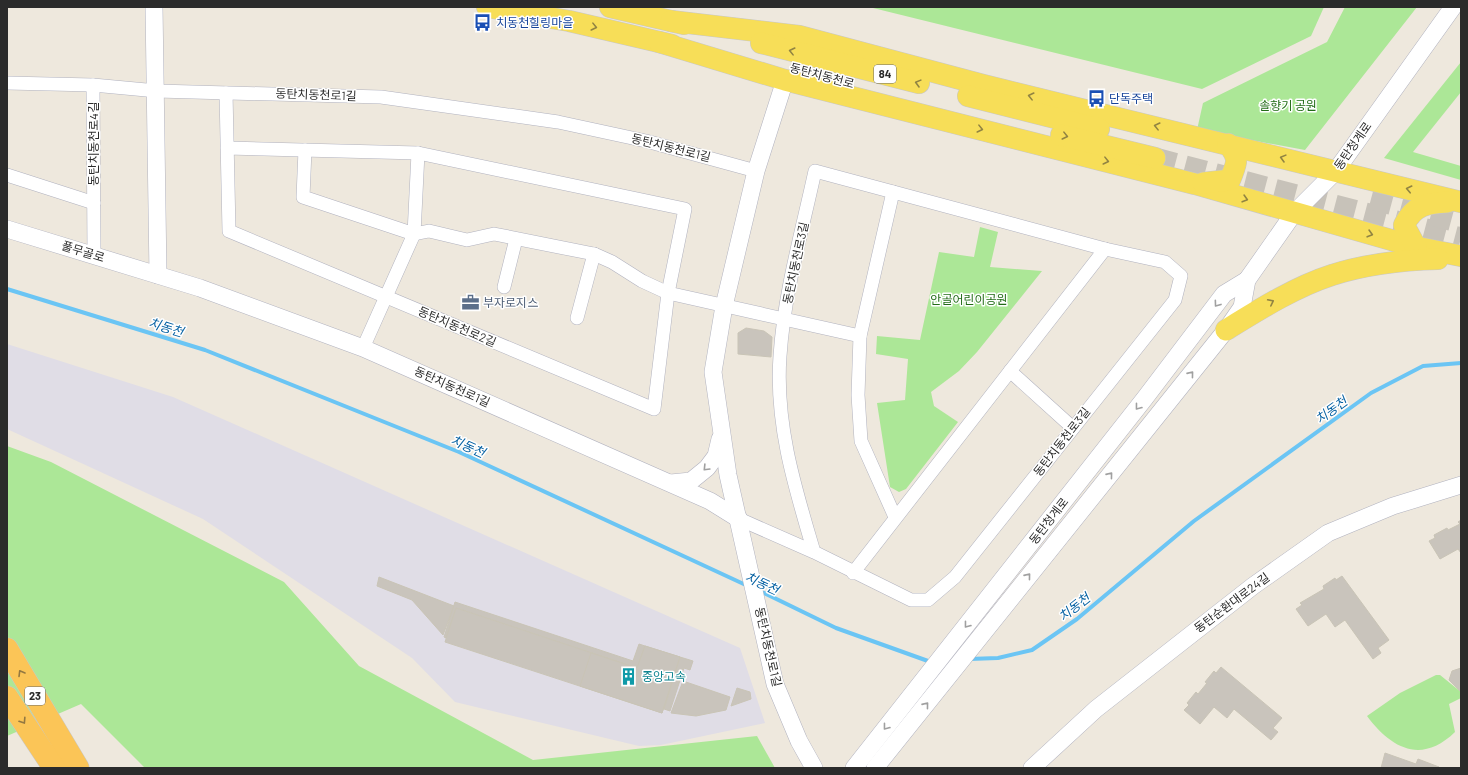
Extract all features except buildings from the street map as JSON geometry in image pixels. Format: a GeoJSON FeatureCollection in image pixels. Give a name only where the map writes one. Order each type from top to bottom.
{"type":"FeatureCollection","features":[{"type":"Feature","properties":{"kind":"highway","name":"23"},"geometry":{"type":"LineString","coordinates":[[7,649],[78,768]]}},
{"type":"Feature","properties":{"kind":"highway","name":"23"},"geometry":{"type":"LineString","coordinates":[[7,697],[54,768]]}},
{"type":"Feature","properties":{"kind":"main road","name":"동탄치동천로"},"geometry":{"type":"LineString","coordinates":[[487,7],[569,21],[658,42],[773,63],[862,87],[1157,152],[845,64],[610,7]]}},
{"type":"Feature","properties":{"kind":"main road"},"geometry":{"type":"LineString","coordinates":[[671,21],[799,36],[983,85],[1461,202]]}},
{"type":"Feature","properties":{"kind":"main road"},"geometry":{"type":"LineString","coordinates":[[658,42],[785,80],[1195,184],[1416,247],[1461,256]]}},
{"type":"Feature","properties":{"kind":"main road"},"geometry":{"type":"LineString","coordinates":[[1195,184],[1230,180],[1236,164],[1236,154],[1228,144]]}},
{"type":"Feature","properties":{"kind":"main road"},"geometry":{"type":"LineString","coordinates":[[1416,247],[1404,225],[1409,214],[1416,209],[1433,202],[1461,202]]}},
{"type":"Feature","properties":{"kind":"main road"},"geometry":{"type":"LineString","coordinates":[[1226,330],[1269,303],[1332,275],[1381,264],[1461,259]]}},
{"type":"Feature","properties":{"kind":"street"},"geometry":{"type":"LineString","coordinates":[[154,7],[157,91],[158,275]]}},
{"type":"Feature","properties":{"kind":"street","name":"동탄청계로"},"geometry":{"type":"LineString","coordinates":[[854,768],[991,595],[1224,294],[1247,280],[1294,213],[1335,172],[1453,7]]}},
{"type":"Feature","properties":{"kind":"street","name":"동탄치동천로1길"},"geometry":{"type":"LineString","coordinates":[[785,80],[756,171],[724,306],[713,372],[728,475],[775,684],[799,742],[814,768]]}},
{"type":"Feature","properties":{"kind":"street","name":"동탄치동천로4길"},"geometry":{"type":"LineString","coordinates":[[7,83],[93,85],[157,91]]}},
{"type":"Feature","properties":{"kind":"street","name":"동탄치동천로4길"},"geometry":{"type":"LineString","coordinates":[[93,85],[94,255]]}},
{"type":"Feature","properties":{"kind":"street","name":"동탄치동천로1길"},"geometry":{"type":"LineString","coordinates":[[157,91],[381,97],[428,103],[558,122],[646,141],[756,171]]}},
{"type":"Feature","properties":{"kind":"street","name":"동탄치동천로2길"},"geometry":{"type":"LineString","coordinates":[[226,93],[227,148],[229,231],[654,409],[668,293],[685,209],[418,153],[227,148]]}},
{"type":"Feature","properties":{"kind":"street"},"geometry":{"type":"LineString","coordinates":[[305,150],[303,196],[414,234],[429,231],[467,240],[494,234],[594,254],[612,262],[642,281],[668,293],[860,336]]}},
{"type":"Feature","properties":{"kind":"street"},"geometry":{"type":"LineString","coordinates":[[363,348],[414,234],[418,153]]}},
{"type":"Feature","properties":{"kind":"street","name":"동탄치동천로3길"},"geometry":{"type":"LineString","coordinates":[[740,527],[814,552],[853,573],[911,600],[928,600],[955,577],[1175,300],[1182,276],[1164,262],[1105,249],[815,171],[784,318],[780,357],[783,425],[789,465],[814,552]]}},
{"type":"Feature","properties":{"kind":"street","name":"동탄치동천로4길"},"geometry":{"type":"LineString","coordinates":[[7,175],[94,203]]}},
{"type":"Feature","properties":{"kind":"street"},"geometry":{"type":"LineString","coordinates":[[893,192],[860,336],[858,395],[862,441],[895,517]]}},
{"type":"Feature","properties":{"kind":"street","name":"풀무골로"},"geometry":{"type":"LineString","coordinates":[[7,229],[158,275]]}},
{"type":"Feature","properties":{"kind":"street"},"geometry":{"type":"LineString","coordinates":[[504,287],[516,239]]}},
{"type":"Feature","properties":{"kind":"street"},"geometry":{"type":"LineString","coordinates":[[853,573],[895,517],[1105,249]]}},
{"type":"Feature","properties":{"kind":"street"},"geometry":{"type":"LineString","coordinates":[[577,318],[594,254]]}},
{"type":"Feature","properties":{"kind":"street","name":"동탄치동천로1길"},"geometry":{"type":"LineString","coordinates":[[158,275],[200,288],[363,348],[710,501],[740,527]]}},
{"type":"Feature","properties":{"kind":"street","name":"동탄청계로"},"geometry":{"type":"LineString","coordinates":[[875,768],[1226,330],[1242,307],[1247,280]]}},
{"type":"Feature","properties":{"kind":"street"},"geometry":{"type":"LineString","coordinates":[[1010,371],[1073,428]]}},
{"type":"Feature","properties":{"kind":"street"},"geometry":{"type":"LineString","coordinates":[[670,483],[691,481],[707,468],[716,456],[721,433]]}},
{"type":"Feature","properties":{"kind":"street","name":"동탄순환대로24길"},"geometry":{"type":"LineString","coordinates":[[1032,768],[1108,699],[1253,586],[1328,533],[1393,506],[1461,485]]}},
{"type":"Feature","properties":{"kind":"shaded area"},"geometry":{"type":"Polygon","coordinates":[[[7,344],[173,397],[740,648],[765,723],[661,745],[639,746],[455,702],[412,658],[203,519],[7,429],[7,344]]]}},
{"type":"Feature","properties":{"kind":"green space"},"geometry":{"type":"Polygon","coordinates":[[[869,7],[1324,7],[1311,36],[1202,89],[869,7]]]}},
{"type":"Feature","properties":{"kind":"green space","name":"솔향기 공원"},"geometry":{"type":"Polygon","coordinates":[[[1345,7],[1417,7],[1305,150],[1197,130],[1203,103],[1327,42],[1345,7]]]}},
{"type":"Feature","properties":{"kind":"green space"},"geometry":{"type":"Polygon","coordinates":[[[1461,62],[1461,92],[1413,152],[1461,166],[1461,180],[1384,158],[1461,62]]]}},
{"type":"Feature","properties":{"kind":"green space","name":"안골어린이공원"},"geometry":{"type":"Polygon","coordinates":[[[980,227],[998,232],[990,267],[1042,271],[977,352],[959,371],[931,392],[934,406],[958,422],[906,489],[899,492],[890,487],[877,403],[905,400],[908,359],[876,354],[877,336],[920,340],[939,252],[974,257],[980,227]]]}},
{"type":"Feature","properties":{"kind":"green space"},"geometry":{"type":"Polygon","coordinates":[[[7,446],[51,462],[284,582],[359,666],[533,760],[757,736],[775,768],[145,768],[81,704],[7,736],[7,446]]]}},
{"type":"Feature","properties":{"kind":"green space"},"geometry":{"type":"Polygon","coordinates":[[[1436,675],[1440,675],[1461,692],[1461,698],[1449,704],[1455,732],[1442,742],[1430,748],[1419,750],[1407,748],[1396,744],[1386,737],[1367,716],[1400,693],[1436,675]]]}},
{"type":"Feature","properties":{"kind":"waterway","name":"치동천"},"geometry":{"type":"LineString","coordinates":[[7,289],[205,350],[459,452],[748,586]]}},
{"type":"Feature","properties":{"kind":"waterway","name":"치동천"},"geometry":{"type":"LineString","coordinates":[[969,659],[998,658],[1032,650],[1077,619],[1194,521],[1371,393],[1423,366],[1461,363]]}},
{"type":"Feature","properties":{"kind":"waterway","name":"치동천"},"geometry":{"type":"LineString","coordinates":[[760,591],[836,628],[928,661],[933,661]]}},
{"type":"Feature","properties":{"kind":"tunnel"},"geometry":{"type":"LineString","coordinates":[[1155,158],[1461,238]]}},
{"type":"Feature","properties":{"kind":"tunnel"},"geometry":{"type":"LineString","coordinates":[[1371,199],[1461,223]]}},
{"type":"Feature","properties":{"kind":"place","name":"치동천힐링마을"},"geometry":{"type":"Point","coordinates":[483,23]}},
{"type":"Feature","properties":{"kind":"place","name":"단독주택"},"geometry":{"type":"Point","coordinates":[1096,99]}},
{"type":"Feature","properties":{"kind":"place","name":"부자로지스"},"geometry":{"type":"Point","coordinates":[470,303]}},
{"type":"Feature","properties":{"kind":"place","name":"중앙고속"},"geometry":{"type":"Point","coordinates":[629,677]}}]}
